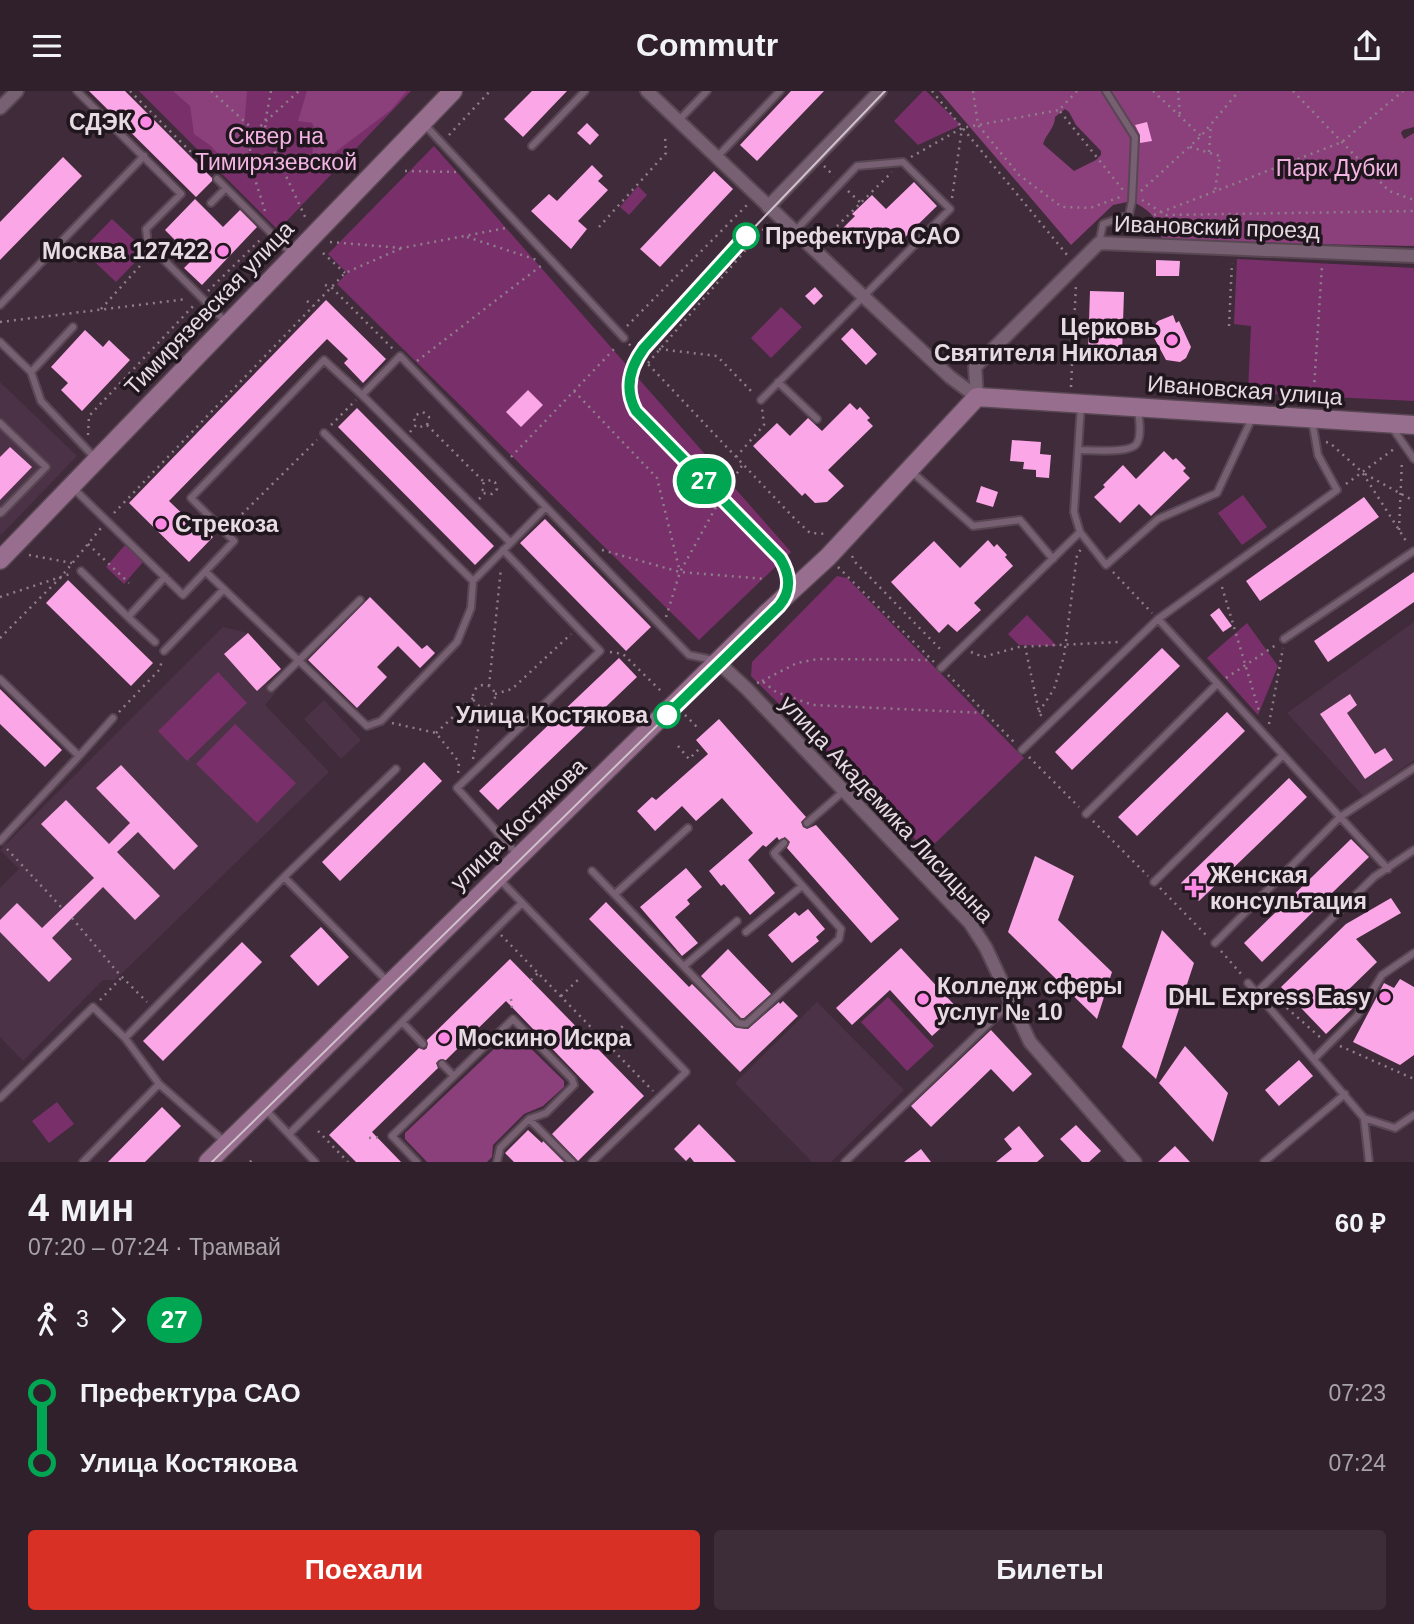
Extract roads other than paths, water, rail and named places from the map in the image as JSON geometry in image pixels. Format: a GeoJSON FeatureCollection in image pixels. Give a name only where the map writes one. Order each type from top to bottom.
{"type":"FeatureCollection","features":[{"type":"Feature","properties":{"kind":"street"},"geometry":{"type":"LineString","coordinates":[[0,108],[17,91]]}},
{"type":"Feature","properties":{"kind":"street","name":"Тимирязевская улица"},"geometry":{"type":"LineString","coordinates":[[0,559],[71,486],[92,456],[228,324],[453,91]]}},
{"type":"Feature","properties":{"kind":"street"},"geometry":{"type":"LineString","coordinates":[[647,91],[950,377],[977,397]]}},
{"type":"Feature","properties":{"kind":"street"},"geometry":{"type":"LineString","coordinates":[[768,207],[880,91]]}},
{"type":"Feature","properties":{"kind":"street","name":"Ивановский проезд"},"geometry":{"type":"LineString","coordinates":[[977,397],[975,367],[1076,270],[1099,243],[1414,256]]}},
{"type":"Feature","properties":{"kind":"street","name":"Ивановская улица"},"geometry":{"type":"LineString","coordinates":[[977,397],[1076,398],[1138,407],[1414,425]]}},
{"type":"Feature","properties":{"kind":"street","name":"улица Костякова"},"geometry":{"type":"LineString","coordinates":[[208,1162],[828,557],[977,397]]}},
{"type":"Feature","properties":{"kind":"street","name":"улица Академика Лисицына"},"geometry":{"type":"LineString","coordinates":[[718,662],[747,689],[970,923],[986,948],[1024,1032],[1037,1051],[1135,1162]]}},
{"type":"Feature","properties":{"kind":"lane"},"geometry":{"type":"LineString","coordinates":[[77,91],[181,194],[146,229],[148,244],[228,324]]}},
{"type":"Feature","properties":{"kind":"lane"},"geometry":{"type":"LineString","coordinates":[[532,146],[585,91]]}},
{"type":"Feature","properties":{"kind":"lane"},"geometry":{"type":"LineString","coordinates":[[677,122],[707,91]]}},
{"type":"Feature","properties":{"kind":"lane"},"geometry":{"type":"LineString","coordinates":[[716,158],[780,91]]}},
{"type":"Feature","properties":{"kind":"lane"},"geometry":{"type":"LineString","coordinates":[[1099,243],[1103,224],[1129,215],[1135,137],[1106,91]]}},
{"type":"Feature","properties":{"kind":"lane"},"geometry":{"type":"LineString","coordinates":[[423,122],[622,336]]}},
{"type":"Feature","properties":{"kind":"lane"},"geometry":{"type":"LineString","coordinates":[[0,305],[144,156]]}},
{"type":"Feature","properties":{"kind":"lane"},"geometry":{"type":"LineString","coordinates":[[761,400],[950,209],[903,162],[856,166],[794,232]]}},
{"type":"Feature","properties":{"kind":"lane"},"geometry":{"type":"LineString","coordinates":[[217,179],[293,256]]}},
{"type":"Feature","properties":{"kind":"lane"},"geometry":{"type":"LineString","coordinates":[[211,203],[226,188]]}},
{"type":"Feature","properties":{"kind":"lane"},"geometry":{"type":"LineString","coordinates":[[31,372],[73,327]]}},
{"type":"Feature","properties":{"kind":"lane"},"geometry":{"type":"LineString","coordinates":[[0,342],[31,372],[41,401],[92,456]]}},
{"type":"Feature","properties":{"kind":"lane"},"geometry":{"type":"LineString","coordinates":[[362,395],[400,355],[689,655],[718,662]]}},
{"type":"Feature","properties":{"kind":"lane"},"geometry":{"type":"LineString","coordinates":[[71,486],[183,595],[233,544],[233,539],[191,498],[324,360],[510,542]]}},
{"type":"Feature","properties":{"kind":"lane"},"geometry":{"type":"LineString","coordinates":[[778,381],[817,419]]}},
{"type":"Feature","properties":{"kind":"lane"},"geometry":{"type":"LineString","coordinates":[[1076,398],[1078,450],[1074,512],[1080,532],[1106,565],[1158,519],[1217,493],[1254,415]]}},
{"type":"Feature","properties":{"kind":"lane"},"geometry":{"type":"LineString","coordinates":[[1078,450],[1126,450],[1134,447],[1139,440],[1138,407]]}},
{"type":"Feature","properties":{"kind":"lane"},"geometry":{"type":"LineString","coordinates":[[1022,750],[1158,619],[1337,490],[1318,455],[1312,418]]}},
{"type":"Feature","properties":{"kind":"lane"},"geometry":{"type":"LineString","coordinates":[[0,422],[46,467],[0,512]]}},
{"type":"Feature","properties":{"kind":"lane"},"geometry":{"type":"LineString","coordinates":[[1389,423],[1414,459]]}},
{"type":"Feature","properties":{"kind":"lane"},"geometry":{"type":"LineString","coordinates":[[324,433],[473,581]]}},
{"type":"Feature","properties":{"kind":"lane"},"geometry":{"type":"LineString","coordinates":[[910,471],[973,526],[1020,520],[1053,559]]}},
{"type":"Feature","properties":{"kind":"lane"},"geometry":{"type":"LineString","coordinates":[[206,572],[367,726],[381,721],[457,642],[471,608],[473,581],[546,507]]}},
{"type":"Feature","properties":{"kind":"lane"},"geometry":{"type":"LineString","coordinates":[[941,668],[1080,532]]}},
{"type":"Feature","properties":{"kind":"lane"},"geometry":{"type":"LineString","coordinates":[[503,550],[600,650],[457,788],[520,856]]}},
{"type":"Feature","properties":{"kind":"lane"},"geometry":{"type":"LineString","coordinates":[[1284,639],[1413,551]]}},
{"type":"Feature","properties":{"kind":"lane"},"geometry":{"type":"LineString","coordinates":[[81,571],[155,642]]}},
{"type":"Feature","properties":{"kind":"lane"},"geometry":{"type":"LineString","coordinates":[[128,618],[165,577]]}},
{"type":"Feature","properties":{"kind":"lane"},"geometry":{"type":"LineString","coordinates":[[164,651],[224,589]]}},
{"type":"Feature","properties":{"kind":"lane"},"geometry":{"type":"LineString","coordinates":[[271,688],[360,600]]}},
{"type":"Feature","properties":{"kind":"lane"},"geometry":{"type":"LineString","coordinates":[[1158,619],[1388,869]]}},
{"type":"Feature","properties":{"kind":"lane"},"geometry":{"type":"LineString","coordinates":[[0,679],[79,756]]}},
{"type":"Feature","properties":{"kind":"lane"},"geometry":{"type":"LineString","coordinates":[[1086,814],[1217,684]]}},
{"type":"Feature","properties":{"kind":"lane"},"geometry":{"type":"LineString","coordinates":[[2,843],[113,718]]}},
{"type":"Feature","properties":{"kind":"lane"},"geometry":{"type":"LineString","coordinates":[[1154,883],[1283,755]]}},
{"type":"Feature","properties":{"kind":"lane"},"geometry":{"type":"LineString","coordinates":[[1215,943],[1340,817],[1414,768]]}},
{"type":"Feature","properties":{"kind":"lane"},"geometry":{"type":"LineString","coordinates":[[125,1038],[284,877],[396,769]]}},
{"type":"Feature","properties":{"kind":"lane"},"geometry":{"type":"LineString","coordinates":[[807,823],[844,791]]}},
{"type":"Feature","properties":{"kind":"lane"},"geometry":{"type":"LineString","coordinates":[[615,894],[688,828]]}},
{"type":"Feature","properties":{"kind":"lane"},"geometry":{"type":"LineString","coordinates":[[592,871],[738,1023],[746,1024],[842,934],[841,929],[774,853],[784,843]]}},
{"type":"Feature","properties":{"kind":"lane"},"geometry":{"type":"LineString","coordinates":[[1256,993],[1374,877],[1414,851]]}},
{"type":"Feature","properties":{"kind":"lane"},"geometry":{"type":"LineString","coordinates":[[284,877],[390,984]]}},
{"type":"Feature","properties":{"kind":"lane"},"geometry":{"type":"LineString","coordinates":[[498,877],[686,1072],[592,1162]]}},
{"type":"Feature","properties":{"kind":"lane"},"geometry":{"type":"LineString","coordinates":[[746,932],[802,886]]}},
{"type":"Feature","properties":{"kind":"lane"},"geometry":{"type":"LineString","coordinates":[[289,1134],[522,903]]}},
{"type":"Feature","properties":{"kind":"lane"},"geometry":{"type":"LineString","coordinates":[[684,967],[737,921]]}},
{"type":"Feature","properties":{"kind":"lane"},"geometry":{"type":"LineString","coordinates":[[1315,1058],[1357,1016],[1382,975],[1414,953]]}},
{"type":"Feature","properties":{"kind":"lane"},"geometry":{"type":"LineString","coordinates":[[1248,983],[1364,1118],[1369,1162]]}},
{"type":"Feature","properties":{"kind":"lane"},"geometry":{"type":"LineString","coordinates":[[845,1162],[1011,1002]]}},
{"type":"Feature","properties":{"kind":"lane"},"geometry":{"type":"LineString","coordinates":[[1,1096],[93,1007],[125,1038],[159,1084],[226,1144]]}},
{"type":"Feature","properties":{"kind":"lane"},"geometry":{"type":"LineString","coordinates":[[417,1162],[392,1136],[513,1019],[572,1079],[574,1085],[546,1113],[529,1119],[500,1148],[499,1161]]}},
{"type":"Feature","properties":{"kind":"lane"},"geometry":{"type":"LineString","coordinates":[[402,1023],[423,1044]]}},
{"type":"Feature","properties":{"kind":"lane"},"geometry":{"type":"LineString","coordinates":[[442,1064],[454,1076]]}},
{"type":"Feature","properties":{"kind":"lane"},"geometry":{"type":"LineString","coordinates":[[83,1162],[159,1084]]}},
{"type":"Feature","properties":{"kind":"lane"},"geometry":{"type":"LineString","coordinates":[[1264,1162],[1345,1094]]}},
{"type":"Feature","properties":{"kind":"lane"},"geometry":{"type":"LineString","coordinates":[[263,1107],[315,1162]]}},
{"type":"Feature","properties":{"kind":"lane"},"geometry":{"type":"LineString","coordinates":[[1364,1118],[1395,1128],[1414,1115]]}},
{"type":"Feature","properties":{"kind":"lane"},"geometry":{"type":"LineString","coordinates":[[529,1119],[572,1162]]}},
{"type":"Feature","properties":{"kind":"tram line"},"geometry":{"type":"LineString","coordinates":[[212,1162],[785,600],[789,583],[783,563],[636,411],[630,395],[630,378],[644,348],[746,236],[885,91]]}},
{"type":"Feature","properties":{"kind":"tram line","name":"27"},"geometry":{"type":"LineString","coordinates":[[667,715],[785,600],[788,590],[788,573],[780,558],[636,411],[629,390],[633,369],[644,348],[746,236]]}},
{"type":"Feature","properties":{"kind":"place","name":"СДЭК"},"geometry":{"type":"Point","coordinates":[146,122]}},
{"type":"Feature","properties":{"kind":"place","name":"Префектура САО"},"geometry":{"type":"Point","coordinates":[746,236]}},
{"type":"Feature","properties":{"kind":"place","name":"Москва 127422"},"geometry":{"type":"Point","coordinates":[223,251]}},
{"type":"Feature","properties":{"kind":"place","name":"Церковь Святителя Николая"},"geometry":{"type":"Point","coordinates":[1172,340]}},
{"type":"Feature","properties":{"kind":"place","name":"Стрекоза"},"geometry":{"type":"Point","coordinates":[161,524]}},
{"type":"Feature","properties":{"kind":"place","name":"Улица Костякова"},"geometry":{"type":"Point","coordinates":[667,715]}},
{"type":"Feature","properties":{"kind":"place","name":"Женская консультация"},"geometry":{"type":"Point","coordinates":[1194,888]}},
{"type":"Feature","properties":{"kind":"place","name":"DHL Express Easy"},"geometry":{"type":"Point","coordinates":[1385,997]}},
{"type":"Feature","properties":{"kind":"place","name":"Колледж сферы услуг № 10"},"geometry":{"type":"Point","coordinates":[923,999]}},
{"type":"Feature","properties":{"kind":"place","name":"Москино Искра"},"geometry":{"type":"Point","coordinates":[444,1038]}},
{"type":"Feature","properties":{"kind":"park label","name":"Сквер на Тимирязевской"},"geometry":{"type":"Point","coordinates":[276,149]}},
{"type":"Feature","properties":{"kind":"park label","name":"Парк Дубки"},"geometry":{"type":"Point","coordinates":[1337,168]}}]}
